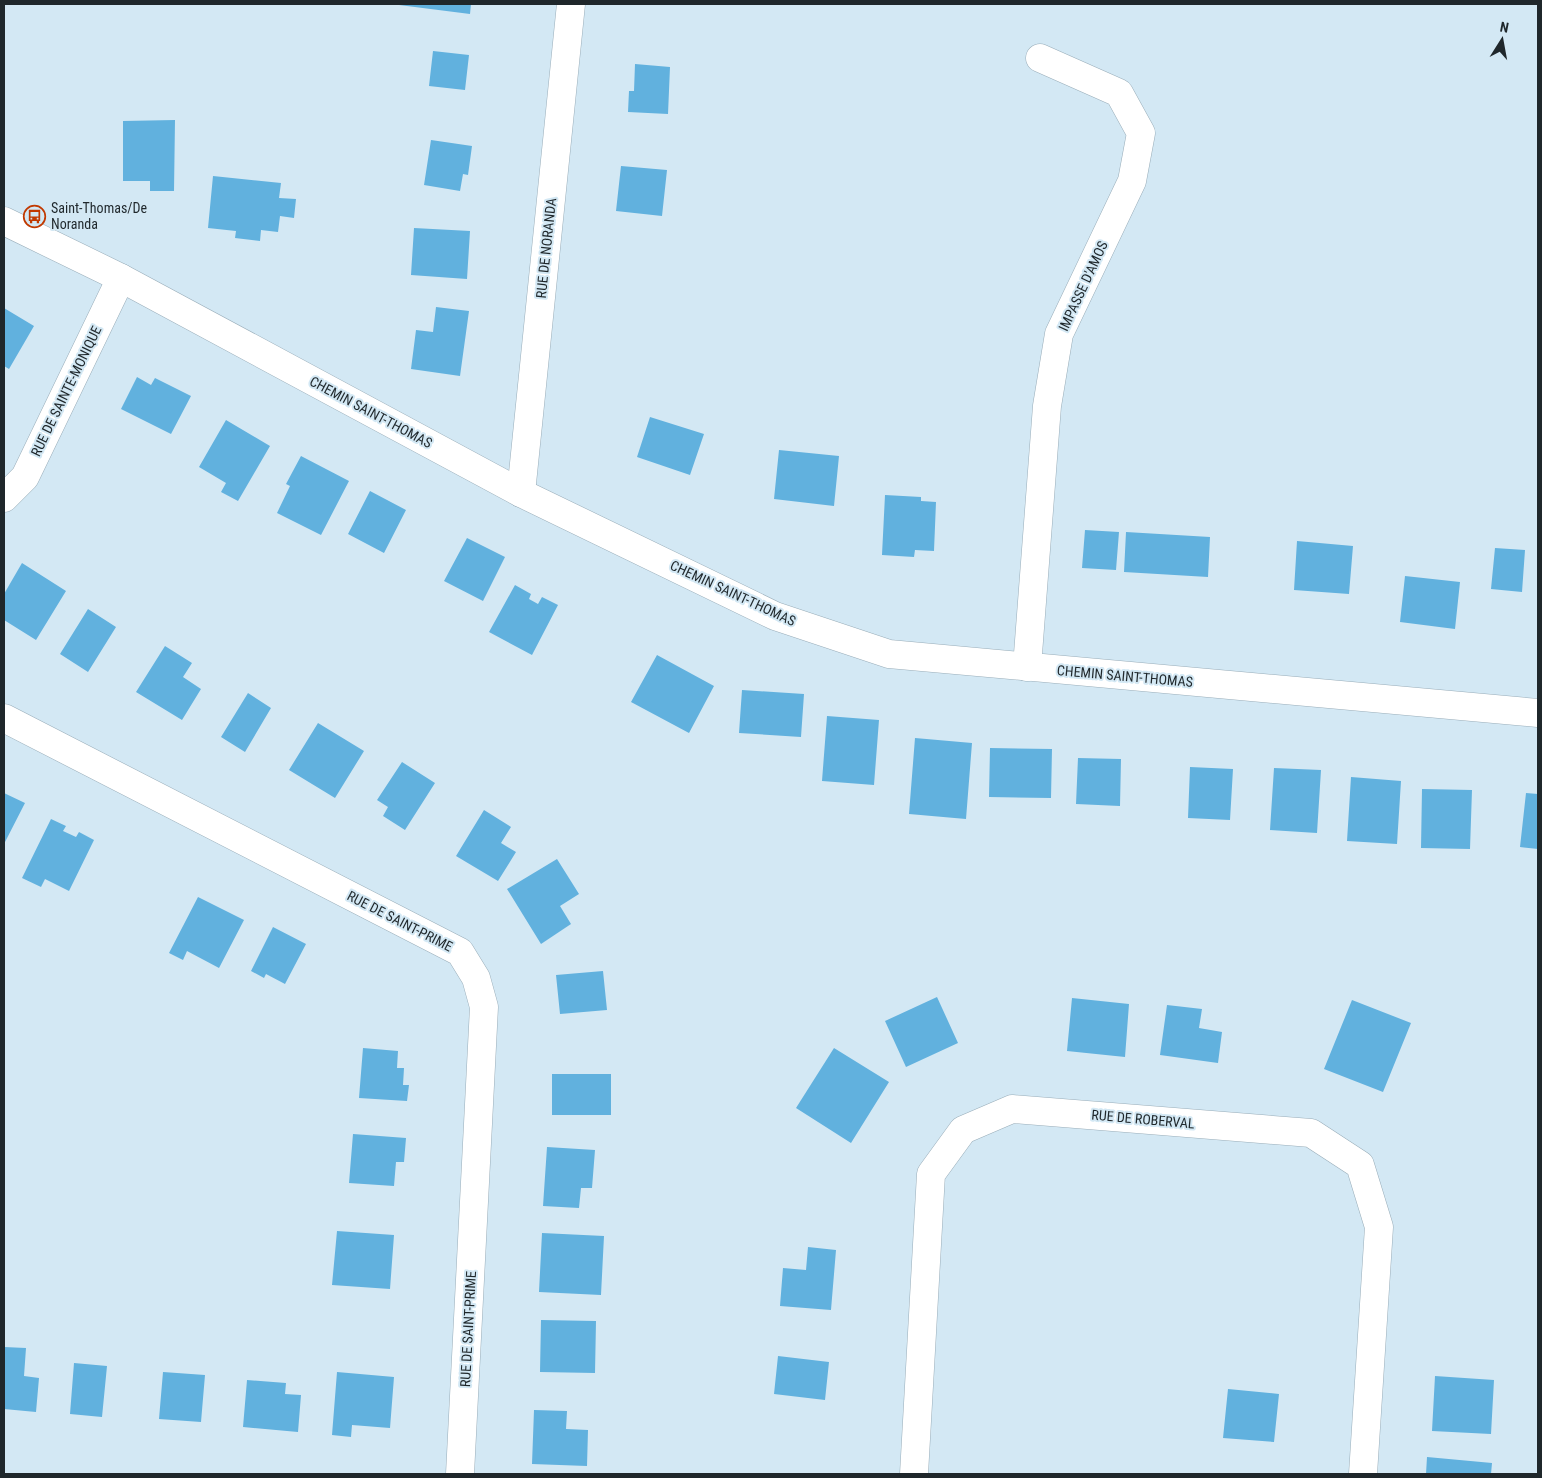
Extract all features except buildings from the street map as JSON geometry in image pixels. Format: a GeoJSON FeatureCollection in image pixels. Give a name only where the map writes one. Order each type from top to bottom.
{"type":"FeatureCollection","features":[{"type":"Feature","properties":{"kind":"street","name":"RUE DE NORANDA"},"geometry":{"type":"LineString","coordinates":[[521,493],[571,4]]}},
{"type":"Feature","properties":{"kind":"street","name":"IMPASSE D'AMOS"},"geometry":{"type":"LineString","coordinates":[[1027,667],[1047,406],[1060,334],[1132,181],[1141,133],[1119,93],[1040,58]]}},
{"type":"Feature","properties":{"kind":"street","name":"CHEMIN SAINT-THOMAS"},"geometry":{"type":"LineString","coordinates":[[4,221],[121,278],[521,493],[775,616],[889,654],[1538,713]]}},
{"type":"Feature","properties":{"kind":"street","name":"RUE DE SAINTE-MONIQUE"},"geometry":{"type":"LineString","coordinates":[[4,498],[25,477],[121,278]]}},
{"type":"Feature","properties":{"kind":"street","name":"RUE DE SAINT-PRIME"},"geometry":{"type":"LineString","coordinates":[[4,718],[460,952],[476,978],[484,1007],[460,1474]]}},
{"type":"Feature","properties":{"kind":"street","name":"RUE DE ROBERVAL"},"geometry":{"type":"LineString","coordinates":[[914,1474],[930,1174],[963,1130],[1012,1109],[1311,1133],[1360,1165],[1379,1227],[1363,1474]]}},
{"type":"Feature","properties":{"kind":"place","name":"Saint-Thomas/De Noranda"},"geometry":{"type":"Point","coordinates":[35,216]}}]}
